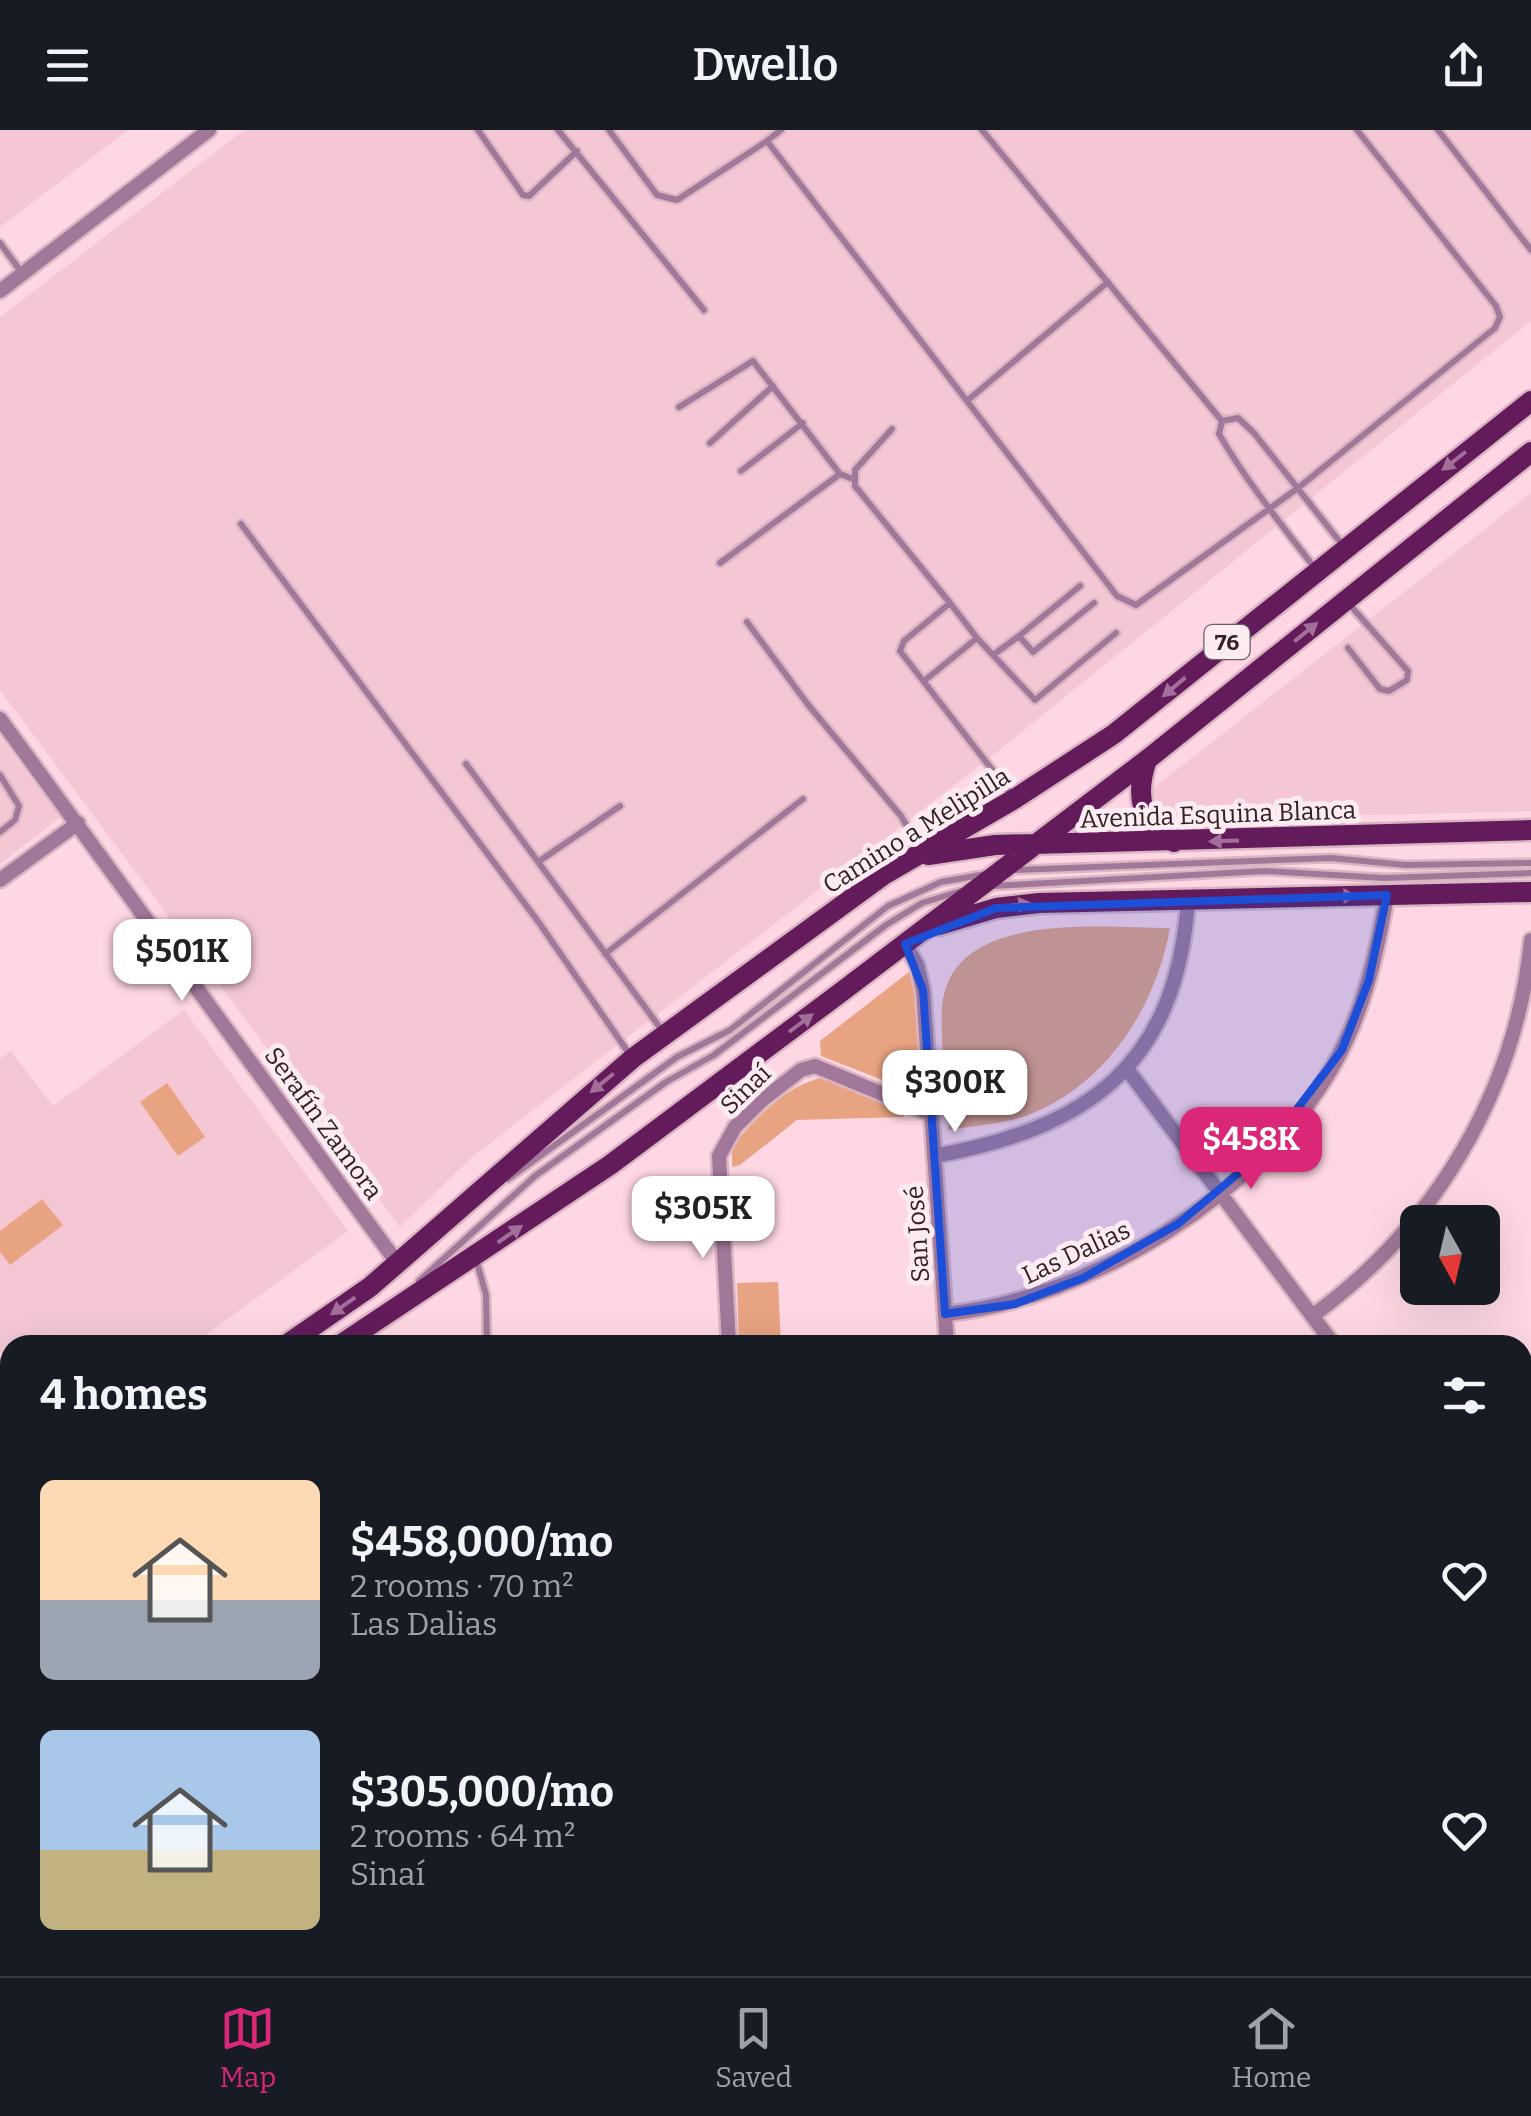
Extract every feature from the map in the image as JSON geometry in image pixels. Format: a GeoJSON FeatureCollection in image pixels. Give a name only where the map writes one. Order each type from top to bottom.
{"type":"FeatureCollection","features":[{"type":"Feature","properties":{"kind":"main road","name":"Camino a Melipilla"},"geometry":{"type":"LineString","coordinates":[[300,1335],[398,1264],[664,1034],[914,856],[1016,798],[1114,734],[1531,401]]}},
{"type":"Feature","properties":{"kind":"main road","name":"76"},"geometry":{"type":"LineString","coordinates":[[356,1335],[610,1166],[1148,759],[1531,452]]}},
{"type":"Feature","properties":{"kind":"main road"},"geometry":{"type":"LineString","coordinates":[[1148,759],[1140,785],[1143,810],[1152,826],[1174,842]]}},
{"type":"Feature","properties":{"kind":"main road","name":"Avenida Esquina Blanca"},"geometry":{"type":"LineString","coordinates":[[914,856],[1035,844],[1531,830]]}},
{"type":"Feature","properties":{"kind":"main road"},"geometry":{"type":"LineString","coordinates":[[922,930],[1016,904],[1531,892]]}},
{"type":"Feature","properties":{"kind":"street"},"geometry":{"type":"LineString","coordinates":[[0,291],[209,130]]}},
{"type":"Feature","properties":{"kind":"street","name":"Serafín Zamora"},"geometry":{"type":"LineString","coordinates":[[0,719],[398,1264]]}},
{"type":"Feature","properties":{"kind":"street"},"geometry":{"type":"LineString","coordinates":[[0,880],[78,823]]}},
{"type":"Feature","properties":{"kind":"street","name":"Las Dalias"},"geometry":{"type":"LineString","coordinates":[[946,1314],[1015,1304],[1062,1288],[1156,1239],[1280,1138],[1331,1070],[1369,980],[1387,895]]}},
{"type":"Feature","properties":{"kind":"street"},"geometry":{"type":"LineString","coordinates":[[934,1156],[1033,1131],[1082,1104],[1126,1068],[1171,998],[1184,952],[1188,901]]}},
{"type":"Feature","properties":{"kind":"street"},"geometry":{"type":"LineString","coordinates":[[1312,1316],[1388,1252],[1454,1168],[1505,1060],[1519,1011],[1531,940]]}},
{"type":"Feature","properties":{"kind":"street","name":"San José"},"geometry":{"type":"LineString","coordinates":[[905,944],[921,977],[947,1335]]}},
{"type":"Feature","properties":{"kind":"street","name":"Sinaí"},"geometry":{"type":"LineString","coordinates":[[729,1335],[718,1166],[735,1127],[777,1087],[814,1066],[829,1068],[932,1114]]}},
{"type":"Feature","properties":{"kind":"street"},"geometry":{"type":"LineString","coordinates":[[1126,1068],[1326,1335]]}},
{"type":"Feature","properties":{"kind":"lane"},"geometry":{"type":"LineString","coordinates":[[478,130],[523,195],[529,196],[577,150]]}},
{"type":"Feature","properties":{"kind":"lane"},"geometry":{"type":"LineString","coordinates":[[558,130],[704,310]]}},
{"type":"Feature","properties":{"kind":"lane"},"geometry":{"type":"LineString","coordinates":[[609,130],[658,195],[677,200],[781,130]]}},
{"type":"Feature","properties":{"kind":"lane"},"geometry":{"type":"LineString","coordinates":[[982,130],[1222,421]]}},
{"type":"Feature","properties":{"kind":"lane"},"geometry":{"type":"LineString","coordinates":[[768,140],[1127,605],[1148,599],[1298,488],[1495,328],[1500,317],[1357,130]]}},
{"type":"Feature","properties":{"kind":"lane"},"geometry":{"type":"LineString","coordinates":[[1438,130],[1531,250]]}},
{"type":"Feature","properties":{"kind":"lane"},"geometry":{"type":"LineString","coordinates":[[0,243],[22,274]]}},
{"type":"Feature","properties":{"kind":"lane"},"geometry":{"type":"LineString","coordinates":[[968,400],[1108,282]]}},
{"type":"Feature","properties":{"kind":"lane"},"geometry":{"type":"LineString","coordinates":[[678,407],[746,361],[752,361],[840,474],[853,480],[977,638],[1035,700],[1116,633]]}},
{"type":"Feature","properties":{"kind":"lane"},"geometry":{"type":"LineString","coordinates":[[710,443],[774,386]]}},
{"type":"Feature","properties":{"kind":"lane"},"geometry":{"type":"LineString","coordinates":[[1222,421],[1238,418],[1344,547]]}},
{"type":"Feature","properties":{"kind":"lane"},"geometry":{"type":"LineString","coordinates":[[1222,421],[1219,434],[1267,509],[1316,569]]}},
{"type":"Feature","properties":{"kind":"lane"},"geometry":{"type":"LineString","coordinates":[[741,470],[803,422]]}},
{"type":"Feature","properties":{"kind":"lane"},"geometry":{"type":"LineString","coordinates":[[853,480],[855,470],[892,430]]}},
{"type":"Feature","properties":{"kind":"lane"},"geometry":{"type":"LineString","coordinates":[[720,563],[840,474]]}},
{"type":"Feature","properties":{"kind":"lane"},"geometry":{"type":"LineString","coordinates":[[240,524],[540,924],[633,1058]]}},
{"type":"Feature","properties":{"kind":"lane"},"geometry":{"type":"LineString","coordinates":[[992,655],[1080,586]]}},
{"type":"Feature","properties":{"kind":"lane"},"geometry":{"type":"LineString","coordinates":[[1346,600],[1408,671],[1407,680],[1389,691],[1380,688],[1348,648]]}},
{"type":"Feature","properties":{"kind":"lane"},"geometry":{"type":"LineString","coordinates":[[950,603],[900,645],[900,651],[1016,798]]}},
{"type":"Feature","properties":{"kind":"lane"},"geometry":{"type":"LineString","coordinates":[[1018,636],[1033,652],[1094,603]]}},
{"type":"Feature","properties":{"kind":"lane"},"geometry":{"type":"LineString","coordinates":[[747,622],[808,706],[901,816],[914,856]]}},
{"type":"Feature","properties":{"kind":"lane"},"geometry":{"type":"LineString","coordinates":[[924,681],[977,638]]}},
{"type":"Feature","properties":{"kind":"lane"},"geometry":{"type":"LineString","coordinates":[[466,764],[664,1034]]}},
{"type":"Feature","properties":{"kind":"lane"},"geometry":{"type":"LineString","coordinates":[[0,776],[18,806],[15,820],[0,832]]}},
{"type":"Feature","properties":{"kind":"lane"},"geometry":{"type":"LineString","coordinates":[[605,954],[804,799]]}},
{"type":"Feature","properties":{"kind":"lane"},"geometry":{"type":"LineString","coordinates":[[538,862],[620,806]]}},
{"type":"Feature","properties":{"kind":"lane"},"geometry":{"type":"LineString","coordinates":[[398,1264],[677,1057],[730,1030],[888,906],[941,882],[997,872],[1331,858],[1406,865],[1531,862]]}},
{"type":"Feature","properties":{"kind":"lane"},"geometry":{"type":"LineString","coordinates":[[370,1326],[535,1176],[666,1082],[714,1055],[910,909],[978,888],[1265,871],[1384,878],[1531,873]]}},
{"type":"Feature","properties":{"kind":"lane"},"geometry":{"type":"LineString","coordinates":[[476,1258],[484,1283],[487,1335]]}},
{"type":"Feature","properties":{"kind":"highlighted area"},"geometry":{"type":"Polygon","coordinates":[[[1387,895],[1369,980],[1342,1050],[1265,1151],[1178,1224],[1083,1278],[1015,1304],[945,1314],[923,990],[905,944],[996,908],[1387,895]]]}},
{"type":"Feature","properties":{"kind":"shaded area"},"geometry":{"type":"Polygon","coordinates":[[[0,130],[128,130],[0,227],[0,130]]]}},
{"type":"Feature","properties":{"kind":"shaded area"},"geometry":{"type":"Polygon","coordinates":[[[244,130],[1531,130],[1531,321],[982,764],[472,1157],[400,1227],[0,690],[0,317],[244,130]]]}},
{"type":"Feature","properties":{"kind":"shaded area"},"geometry":{"type":"Polygon","coordinates":[[[1531,493],[1531,811],[1187,820],[1160,811],[1152,789],[1531,493]]]}},
{"type":"Feature","properties":{"kind":"shaded area"},"geometry":{"type":"Polygon","coordinates":[[[0,737],[60,817],[0,864],[0,737]]]}},
{"type":"Feature","properties":{"kind":"shaded area"},"geometry":{"type":"Polygon","coordinates":[[[1069,927],[1170,928],[1163,957],[1140,1013],[1106,1061],[1084,1082],[1023,1117],[949,1130],[942,1008],[951,976],[971,954],[999,939],[1033,931],[1069,927]]]}},
{"type":"Feature","properties":{"kind":"shaded area"},"geometry":{"type":"Polygon","coordinates":[[[914,968],[921,1095],[821,1056],[820,1041],[914,968]]]}},
{"type":"Feature","properties":{"kind":"shaded area"},"geometry":{"type":"Polygon","coordinates":[[[184,1010],[348,1231],[206,1335],[0,1335],[0,1059],[11,1051],[53,1106],[184,1010]]]}},
{"type":"Feature","properties":{"kind":"shaded area"},"geometry":{"type":"Polygon","coordinates":[[[820,1078],[902,1107],[904,1117],[797,1120],[740,1165],[732,1167],[732,1145],[751,1125],[782,1096],[820,1078]]]}},
{"type":"Feature","properties":{"kind":"shaded area"},"geometry":{"type":"Polygon","coordinates":[[[167,1083],[205,1137],[178,1156],[140,1102],[167,1083]]]}},
{"type":"Feature","properties":{"kind":"shaded area"},"geometry":{"type":"Polygon","coordinates":[[[42,1199],[63,1225],[10,1265],[0,1252],[0,1231],[42,1199]]]}},
{"type":"Feature","properties":{"kind":"shaded area"},"geometry":{"type":"Polygon","coordinates":[[[778,1282],[781,1335],[739,1335],[737,1283],[778,1282]]]}}]}
